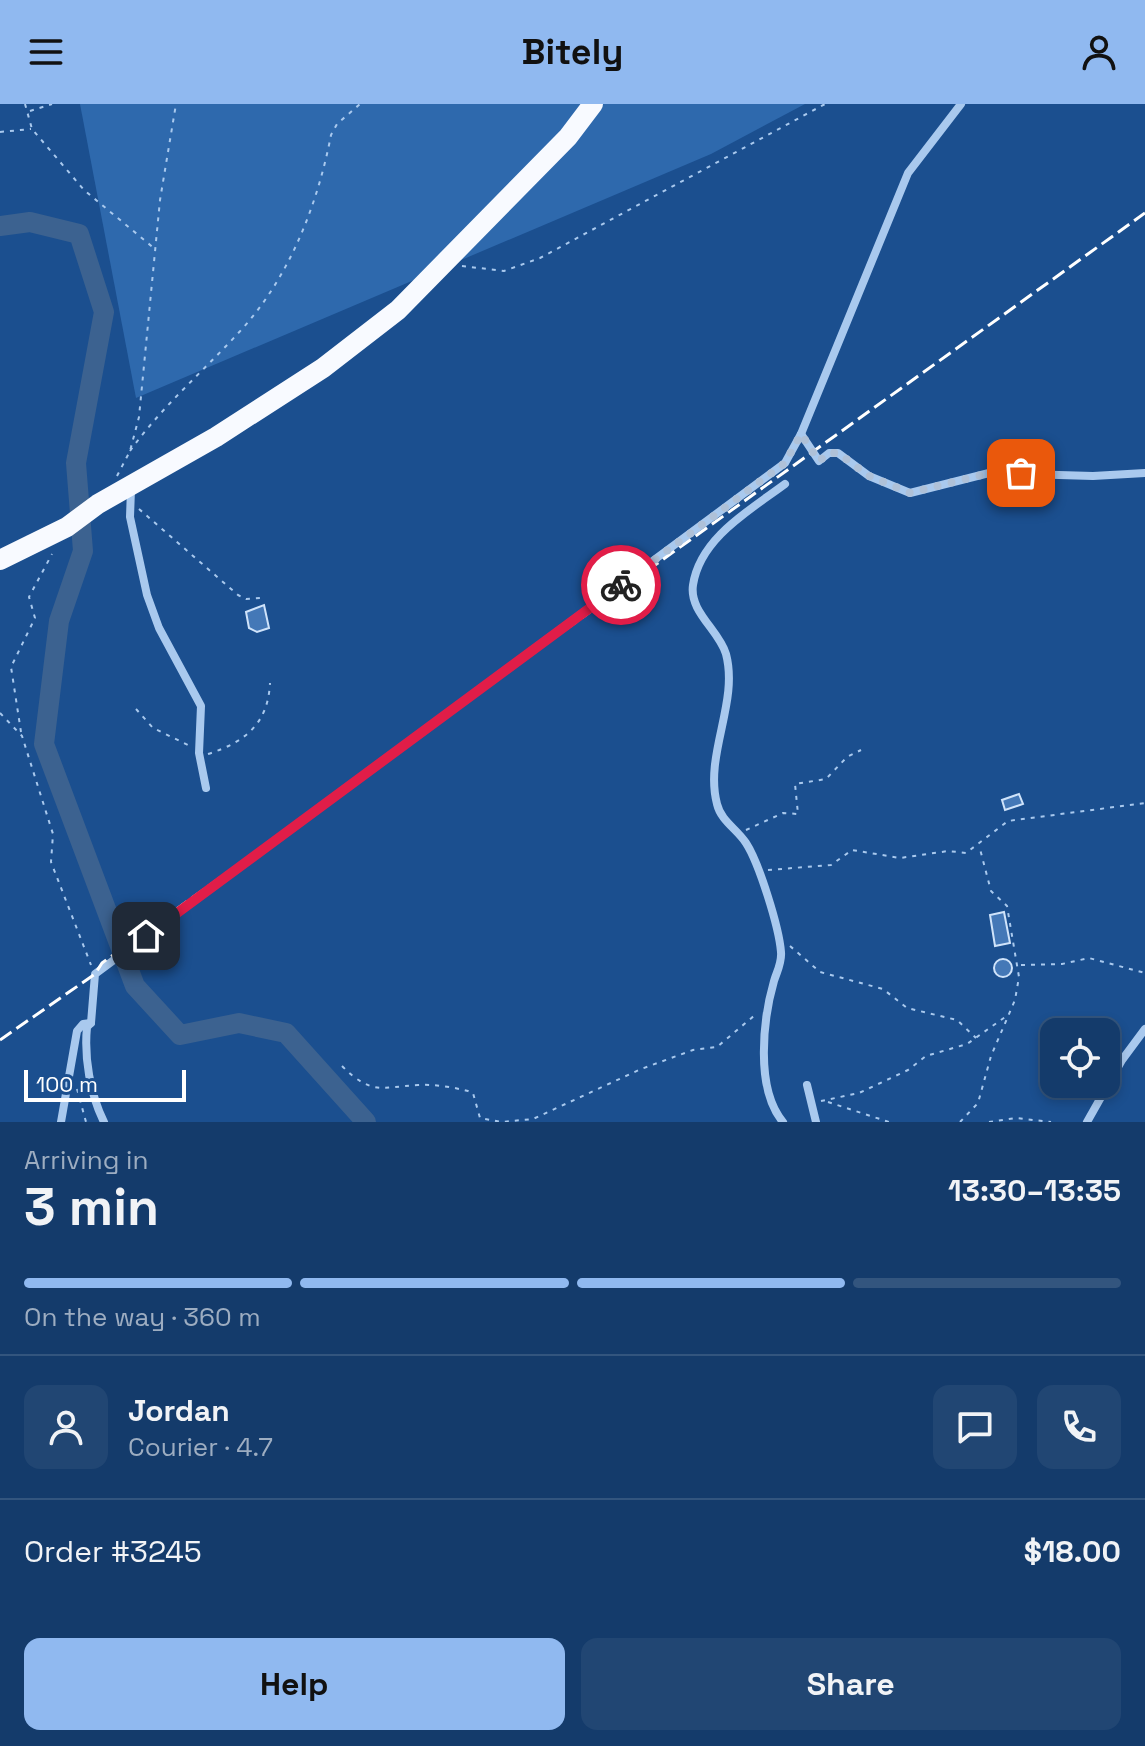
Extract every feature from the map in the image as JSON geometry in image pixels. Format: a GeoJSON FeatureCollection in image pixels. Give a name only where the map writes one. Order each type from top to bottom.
{"type":"FeatureCollection","features":[{"type":"Feature","properties":{"kind":"highway"},"geometry":{"type":"LineString","coordinates":[[0,560],[67,527],[102,501],[130,493],[323,368],[398,310],[568,137],[593,104]]}},
{"type":"Feature","properties":{"kind":"street"},"geometry":{"type":"LineString","coordinates":[[104,1122],[88,1067],[86,1043],[95,974],[785,463],[801,434],[908,173],[961,104]]}},
{"type":"Feature","properties":{"kind":"street"},"geometry":{"type":"LineString","coordinates":[[801,434],[819,461],[829,453],[838,453],[869,476],[910,493],[989,473],[1093,476],[1145,473]]}},
{"type":"Feature","properties":{"kind":"street"},"geometry":{"type":"LineString","coordinates":[[783,1122],[772,1102],[766,1074],[768,1014],[780,964],[779,939],[758,870],[738,834],[723,818],[715,794],[718,738],[729,685],[727,656],[722,642],[699,612],[693,584],[702,559],[716,539],[785,484]]}},
{"type":"Feature","properties":{"kind":"street"},"geometry":{"type":"LineString","coordinates":[[130,493],[147,595],[159,628],[201,706],[199,755],[206,788]]}},
{"type":"Feature","properties":{"kind":"street"},"geometry":{"type":"LineString","coordinates":[[61,1122],[77,1031],[83,1024],[91,1023]]}},
{"type":"Feature","properties":{"kind":"street"},"geometry":{"type":"LineString","coordinates":[[1087,1122],[1122,1060],[1145,1029]]}},
{"type":"Feature","properties":{"kind":"street"},"geometry":{"type":"LineString","coordinates":[[807,1085],[816,1122]]}},
{"type":"Feature","properties":{"kind":"path"},"geometry":{"type":"LineString","coordinates":[[25,104],[32,129],[84,190],[157,250]]}},
{"type":"Feature","properties":{"kind":"path"},"geometry":{"type":"LineString","coordinates":[[29,111],[52,104]]}},
{"type":"Feature","properties":{"kind":"path"},"geometry":{"type":"LineString","coordinates":[[130,451],[139,417],[160,200],[176,104]]}},
{"type":"Feature","properties":{"kind":"path"},"geometry":{"type":"LineString","coordinates":[[102,501],[150,422],[260,306],[279,277],[307,216],[331,135],[337,124],[360,104]]}},
{"type":"Feature","properties":{"kind":"path"},"geometry":{"type":"LineString","coordinates":[[445,262],[490,271],[520,267],[825,104]]}},
{"type":"Feature","properties":{"kind":"path"},"geometry":{"type":"LineString","coordinates":[[0,132],[32,129]]}},
{"type":"Feature","properties":{"kind":"path"},"geometry":{"type":"LineString","coordinates":[[130,493],[238,595],[246,599],[260,598]]}},
{"type":"Feature","properties":{"kind":"path"},"geometry":{"type":"LineString","coordinates":[[52,553],[31,592],[28,601],[35,618],[11,667],[22,736],[53,834],[51,862],[95,974]]}},
{"type":"Feature","properties":{"kind":"path"},"geometry":{"type":"LineString","coordinates":[[136,709],[153,728],[180,739],[199,755],[246,737],[254,729],[266,711],[270,683]]}},
{"type":"Feature","properties":{"kind":"path"},"geometry":{"type":"LineString","coordinates":[[0,713],[22,736]]}},
{"type":"Feature","properties":{"kind":"path"},"geometry":{"type":"LineString","coordinates":[[738,834],[783,813],[798,814],[794,785],[826,779],[847,757],[861,750]]}},
{"type":"Feature","properties":{"kind":"path"},"geometry":{"type":"LineString","coordinates":[[758,870],[831,865],[852,850],[907,858],[948,851],[966,853],[980,846],[1008,821],[1145,803]]}},
{"type":"Feature","properties":{"kind":"path"},"geometry":{"type":"LineString","coordinates":[[960,1122],[978,1103],[991,1056],[1018,988],[1019,965],[1007,906],[991,891],[980,846]]}},
{"type":"Feature","properties":{"kind":"path"},"geometry":{"type":"LineString","coordinates":[[779,939],[820,972],[883,989],[907,1008],[957,1020],[976,1038]]}},
{"type":"Feature","properties":{"kind":"path"},"geometry":{"type":"LineString","coordinates":[[1019,965],[1062,964],[1089,958],[1145,973]]}},
{"type":"Feature","properties":{"kind":"path"},"geometry":{"type":"LineString","coordinates":[[812,1101],[827,1101],[859,1093],[908,1070],[926,1056],[976,1038],[1010,1013]]}},
{"type":"Feature","properties":{"kind":"path"},"geometry":{"type":"LineString","coordinates":[[342,1066],[375,1088],[393,1090],[423,1085],[471,1092],[480,1118],[501,1122],[533,1119],[592,1094],[633,1072],[693,1050],[717,1047],[751,1016],[768,1014]]}},
{"type":"Feature","properties":{"kind":"path"},"geometry":{"type":"LineString","coordinates":[[77,1087],[86,1122]]}},
{"type":"Feature","properties":{"kind":"path"},"geometry":{"type":"LineString","coordinates":[[827,1101],[889,1122]]}},
{"type":"Feature","properties":{"kind":"path"},"geometry":{"type":"LineString","coordinates":[[989,1122],[1016,1118],[1051,1122]]}},
{"type":"Feature","properties":{"kind":"shaded area"},"geometry":{"type":"Polygon","coordinates":[[[80,104],[805,104],[711,154],[136,398],[80,104]]]}},
{"type":"Feature","properties":{"kind":"building"},"geometry":{"type":"Polygon","coordinates":[[[264,605],[269,628],[257,632],[249,628],[246,612],[264,605]]]}},
{"type":"Feature","properties":{"kind":"building"},"geometry":{"type":"Polygon","coordinates":[[[1019,794],[1023,804],[1005,810],[1002,800],[1019,794]]]}},
{"type":"Feature","properties":{"kind":"building"},"geometry":{"type":"Polygon","coordinates":[[[1004,912],[1010,943],[995,946],[990,915],[1004,912]]]}},
{"type":"Feature","properties":{"kind":"building"},"geometry":{"type":"Polygon","coordinates":[[[1003,959],[1012,968],[1003,977],[994,968],[1003,959]]]}},
{"type":"Feature","properties":{"kind":"waterway"},"geometry":{"type":"LineString","coordinates":[[0,226],[30,222],[79,234],[104,312],[76,463],[83,551],[59,621],[44,744],[135,986],[180,1035],[239,1023],[286,1033],[366,1122]]}},
{"type":"Feature","properties":{"kind":"railway"},"geometry":{"type":"LineString","coordinates":[[0,1040],[95,974],[102,963],[146,931],[1145,213]]}},
{"type":"Feature","properties":{"kind":"way so far"},"geometry":{"type":"LineString","coordinates":[[621,585],[785,463],[801,434],[819,461],[829,453],[838,453],[869,476],[910,493],[989,473],[1021,473]]}},
{"type":"Feature","properties":{"kind":"route"},"geometry":{"type":"LineString","coordinates":[[146,936],[621,585]]}}]}
